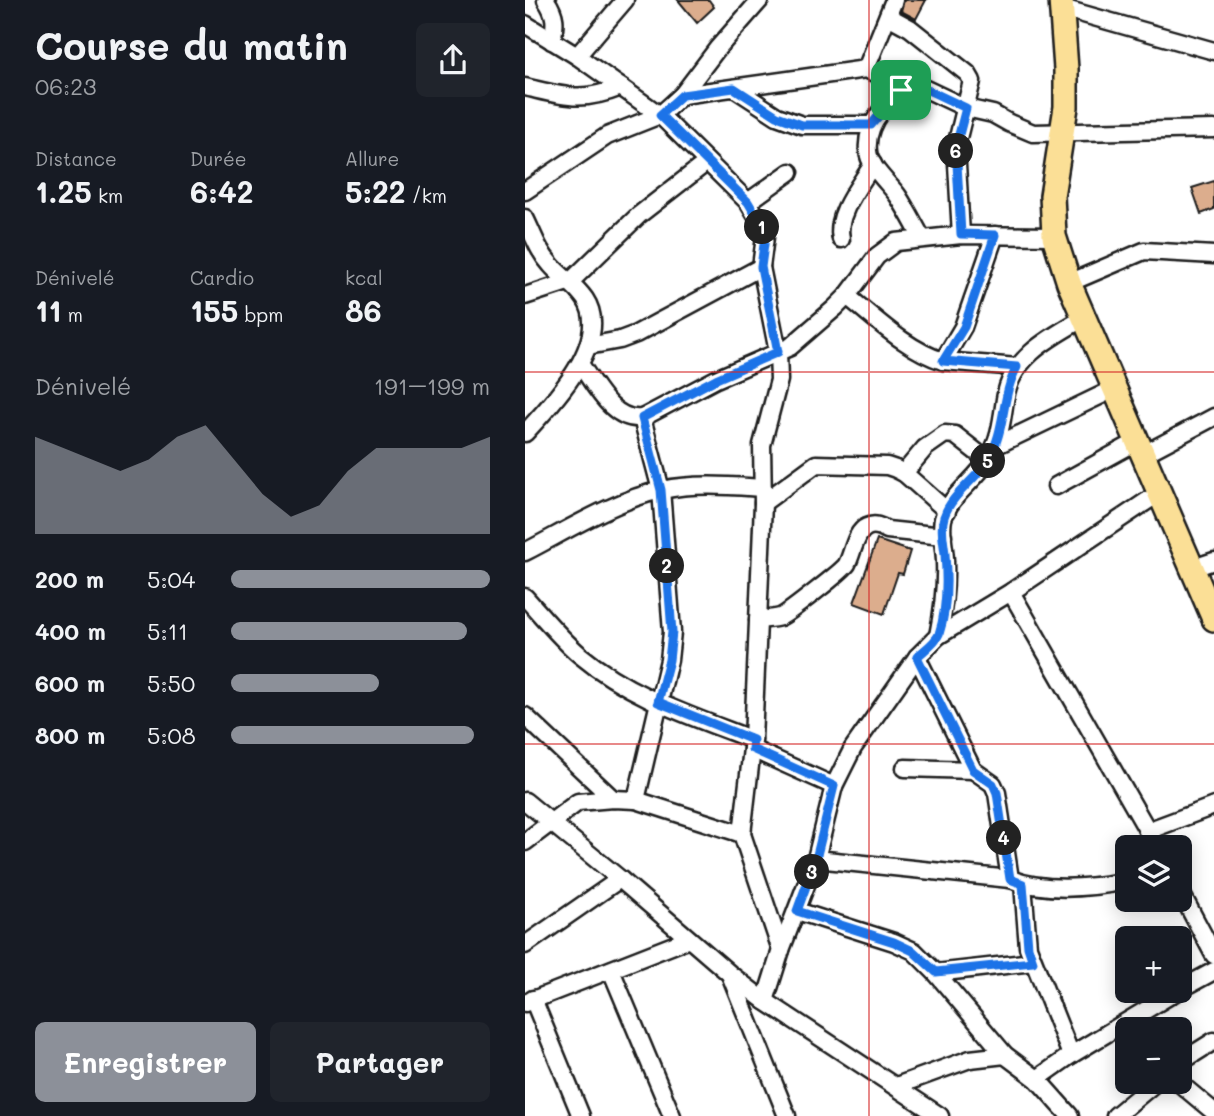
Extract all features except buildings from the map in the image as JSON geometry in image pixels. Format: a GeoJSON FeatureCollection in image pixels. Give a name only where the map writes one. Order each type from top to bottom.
{"type":"FeatureCollection","features":[{"type":"Feature","properties":{"kind":"main road"},"geometry":{"type":"LineString","coordinates":[[1061,4],[1066,69],[1063,134],[1052,196],[1054,236],[1069,283],[1139,449],[1159,493],[1203,564],[1214,619]]}},
{"type":"Feature","properties":{"kind":"street"},"geometry":{"type":"LineString","coordinates":[[546,0],[555,13],[552,41]]}},
{"type":"Feature","properties":{"kind":"street"},"geometry":{"type":"LineString","coordinates":[[577,56],[625,0]]}},
{"type":"Feature","properties":{"kind":"street"},"geometry":{"type":"LineString","coordinates":[[525,191],[607,136],[660,115],[682,95],[717,49],[760,0]]}},
{"type":"Feature","properties":{"kind":"street"},"geometry":{"type":"LineString","coordinates":[[1061,4],[1214,51]]}},
{"type":"Feature","properties":{"kind":"street"},"geometry":{"type":"LineString","coordinates":[[866,69],[891,8],[910,28],[968,74],[972,81],[956,146],[961,234]]}},
{"type":"Feature","properties":{"kind":"street"},"geometry":{"type":"LineString","coordinates":[[525,24],[577,56],[660,115],[748,202],[765,237],[761,267],[778,352],[779,380],[762,445],[763,495],[753,745],[742,834],[781,950]]}},
{"type":"Feature","properties":{"kind":"street"},"geometry":{"type":"LineString","coordinates":[[682,95],[866,69],[887,79],[901,90]]}},
{"type":"Feature","properties":{"kind":"street"},"geometry":{"type":"LineString","coordinates":[[922,238],[896,192],[873,164],[867,152],[871,125],[901,90],[913,83],[966,108],[993,114],[1033,133],[1214,129]]}},
{"type":"Feature","properties":{"kind":"street"},"geometry":{"type":"LineString","coordinates":[[525,87],[573,98],[598,96],[621,87]]}},
{"type":"Feature","properties":{"kind":"street"},"geometry":{"type":"LineString","coordinates":[[734,88],[777,116],[802,125],[871,125]]}},
{"type":"Feature","properties":{"kind":"street"},"geometry":{"type":"LineString","coordinates":[[525,296],[571,281],[639,215],[707,162]]}},
{"type":"Feature","properties":{"kind":"street"},"geometry":{"type":"LineString","coordinates":[[841,239],[839,230],[843,216],[873,164]]}},
{"type":"Feature","properties":{"kind":"street"},"geometry":{"type":"LineString","coordinates":[[748,202],[790,172]]}},
{"type":"Feature","properties":{"kind":"street"},"geometry":{"type":"LineString","coordinates":[[525,218],[542,254],[559,273],[571,281],[587,302],[590,313],[588,345],[580,365],[525,433]]}},
{"type":"Feature","properties":{"kind":"street"},"geometry":{"type":"LineString","coordinates":[[580,365],[621,415],[632,419],[642,418],[716,379],[778,352],[802,337],[847,296],[885,248],[896,242],[961,234],[1054,236]]}},
{"type":"Feature","properties":{"kind":"street"},"geometry":{"type":"LineString","coordinates":[[943,361],[964,327],[995,235]]}},
{"type":"Feature","properties":{"kind":"street"},"geometry":{"type":"LineString","coordinates":[[1069,283],[1144,251],[1214,255]]}},
{"type":"Feature","properties":{"kind":"street"},"geometry":{"type":"LineString","coordinates":[[588,345],[620,340],[636,334],[761,267]]}},
{"type":"Feature","properties":{"kind":"street"},"geometry":{"type":"LineString","coordinates":[[847,296],[920,351],[943,361],[1017,367]]}},
{"type":"Feature","properties":{"kind":"street"},"geometry":{"type":"LineString","coordinates":[[938,636],[945,599],[942,527],[947,511],[991,454],[1002,426],[1007,388],[1017,367],[1027,355],[1084,318]]}},
{"type":"Feature","properties":{"kind":"street"},"geometry":{"type":"LineString","coordinates":[[991,454],[1115,389]]}},
{"type":"Feature","properties":{"kind":"street"},"geometry":{"type":"LineString","coordinates":[[1056,486],[1214,417]]}},
{"type":"Feature","properties":{"kind":"street"},"geometry":{"type":"LineString","coordinates":[[636,800],[669,660],[672,632],[661,490],[642,418]]}},
{"type":"Feature","properties":{"kind":"street"},"geometry":{"type":"LineString","coordinates":[[904,473],[925,448],[945,434],[955,435],[991,454]]}},
{"type":"Feature","properties":{"kind":"street"},"geometry":{"type":"LineString","coordinates":[[525,552],[600,514],[661,490],[717,485],[763,495],[816,464],[887,466],[904,473],[947,511]]}},
{"type":"Feature","properties":{"kind":"street"},"geometry":{"type":"LineString","coordinates":[[765,1001],[781,950],[816,859],[834,786],[853,748],[917,657],[938,636],[1011,592],[1159,493]]}},
{"type":"Feature","properties":{"kind":"street"},"geometry":{"type":"LineString","coordinates":[[758,620],[781,617],[839,575],[847,565],[860,534],[867,526],[880,525],[887,530],[943,536]]}},
{"type":"Feature","properties":{"kind":"street"},"geometry":{"type":"LineString","coordinates":[[1011,592],[1150,835]]}},
{"type":"Feature","properties":{"kind":"street"},"geometry":{"type":"LineString","coordinates":[[525,597],[579,655],[599,670],[658,702],[753,745],[834,786]]}},
{"type":"Feature","properties":{"kind":"street"},"geometry":{"type":"LineString","coordinates":[[917,657],[973,770],[993,784],[997,793],[1028,947],[1071,1055]]}},
{"type":"Feature","properties":{"kind":"street"},"geometry":{"type":"LineString","coordinates":[[525,716],[613,799]]}},
{"type":"Feature","properties":{"kind":"street"},"geometry":{"type":"LineString","coordinates":[[905,768],[973,770]]}},
{"type":"Feature","properties":{"kind":"street"},"geometry":{"type":"LineString","coordinates":[[525,842],[577,802],[613,799],[636,800],[742,834]]}},
{"type":"Feature","properties":{"kind":"street"},"geometry":{"type":"LineString","coordinates":[[525,801],[765,1001],[896,1086],[932,1114]]}},
{"type":"Feature","properties":{"kind":"street"},"geometry":{"type":"LineString","coordinates":[[1147,831],[1214,806]]}},
{"type":"Feature","properties":{"kind":"street"},"geometry":{"type":"LineString","coordinates":[[816,859],[1016,882],[1091,888],[1115,883]]}},
{"type":"Feature","properties":{"kind":"street"},"geometry":{"type":"LineString","coordinates":[[525,945],[620,879]]}},
{"type":"Feature","properties":{"kind":"street"},"geometry":{"type":"LineString","coordinates":[[797,911],[894,942],[913,951],[936,972],[1005,1055],[1037,1079],[1070,1116]]}},
{"type":"Feature","properties":{"kind":"street"},"geometry":{"type":"LineString","coordinates":[[1192,912],[1214,955]]}},
{"type":"Feature","properties":{"kind":"street"},"geometry":{"type":"LineString","coordinates":[[581,1116],[529,1001],[689,939]]}},
{"type":"Feature","properties":{"kind":"street"},"geometry":{"type":"LineString","coordinates":[[936,972],[1033,962]]}},
{"type":"Feature","properties":{"kind":"street"},"geometry":{"type":"LineString","coordinates":[[611,970],[672,1116]]}},
{"type":"Feature","properties":{"kind":"street"},"geometry":{"type":"LineString","coordinates":[[1192,983],[1214,971]]}},
{"type":"Feature","properties":{"kind":"street"},"geometry":{"type":"LineString","coordinates":[[730,974],[787,1116]]}},
{"type":"Feature","properties":{"kind":"street"},"geometry":{"type":"LineString","coordinates":[[1037,1079],[1071,1055],[1157,1003]]}},
{"type":"Feature","properties":{"kind":"street"},"geometry":{"type":"LineString","coordinates":[[1192,1055],[1214,1041]]}},
{"type":"Feature","properties":{"kind":"street"},"geometry":{"type":"LineString","coordinates":[[896,1086],[970,1059],[1005,1055]]}},
{"type":"Feature","properties":{"kind":"street"},"geometry":{"type":"LineString","coordinates":[[1115,1116],[1142,1094]]}},
{"type":"Feature","properties":{"kind":"street"},"geometry":{"type":"LineString","coordinates":[[1192,1094],[1214,1112]]}},
{"type":"Feature","properties":{"kind":"route"},"geometry":{"type":"LineString","coordinates":[[913,83],[966,108],[956,146],[961,234],[995,235],[964,327],[943,361],[1017,367],[1009,382],[1002,426],[988,461],[944,516],[942,527],[945,599],[938,636],[917,657],[973,770],[988,779],[997,793],[1010,879],[1023,884],[1028,947],[1033,962],[936,972],[913,951],[894,942],[797,911],[816,859],[834,786],[752,749],[753,740],[658,702],[669,660],[672,632],[661,490],[642,418],[716,379],[778,352],[761,267],[765,237],[761,224],[748,202],[660,115],[682,95],[734,88],[777,116],[802,125],[871,125],[901,90],[913,83]]}}]}
